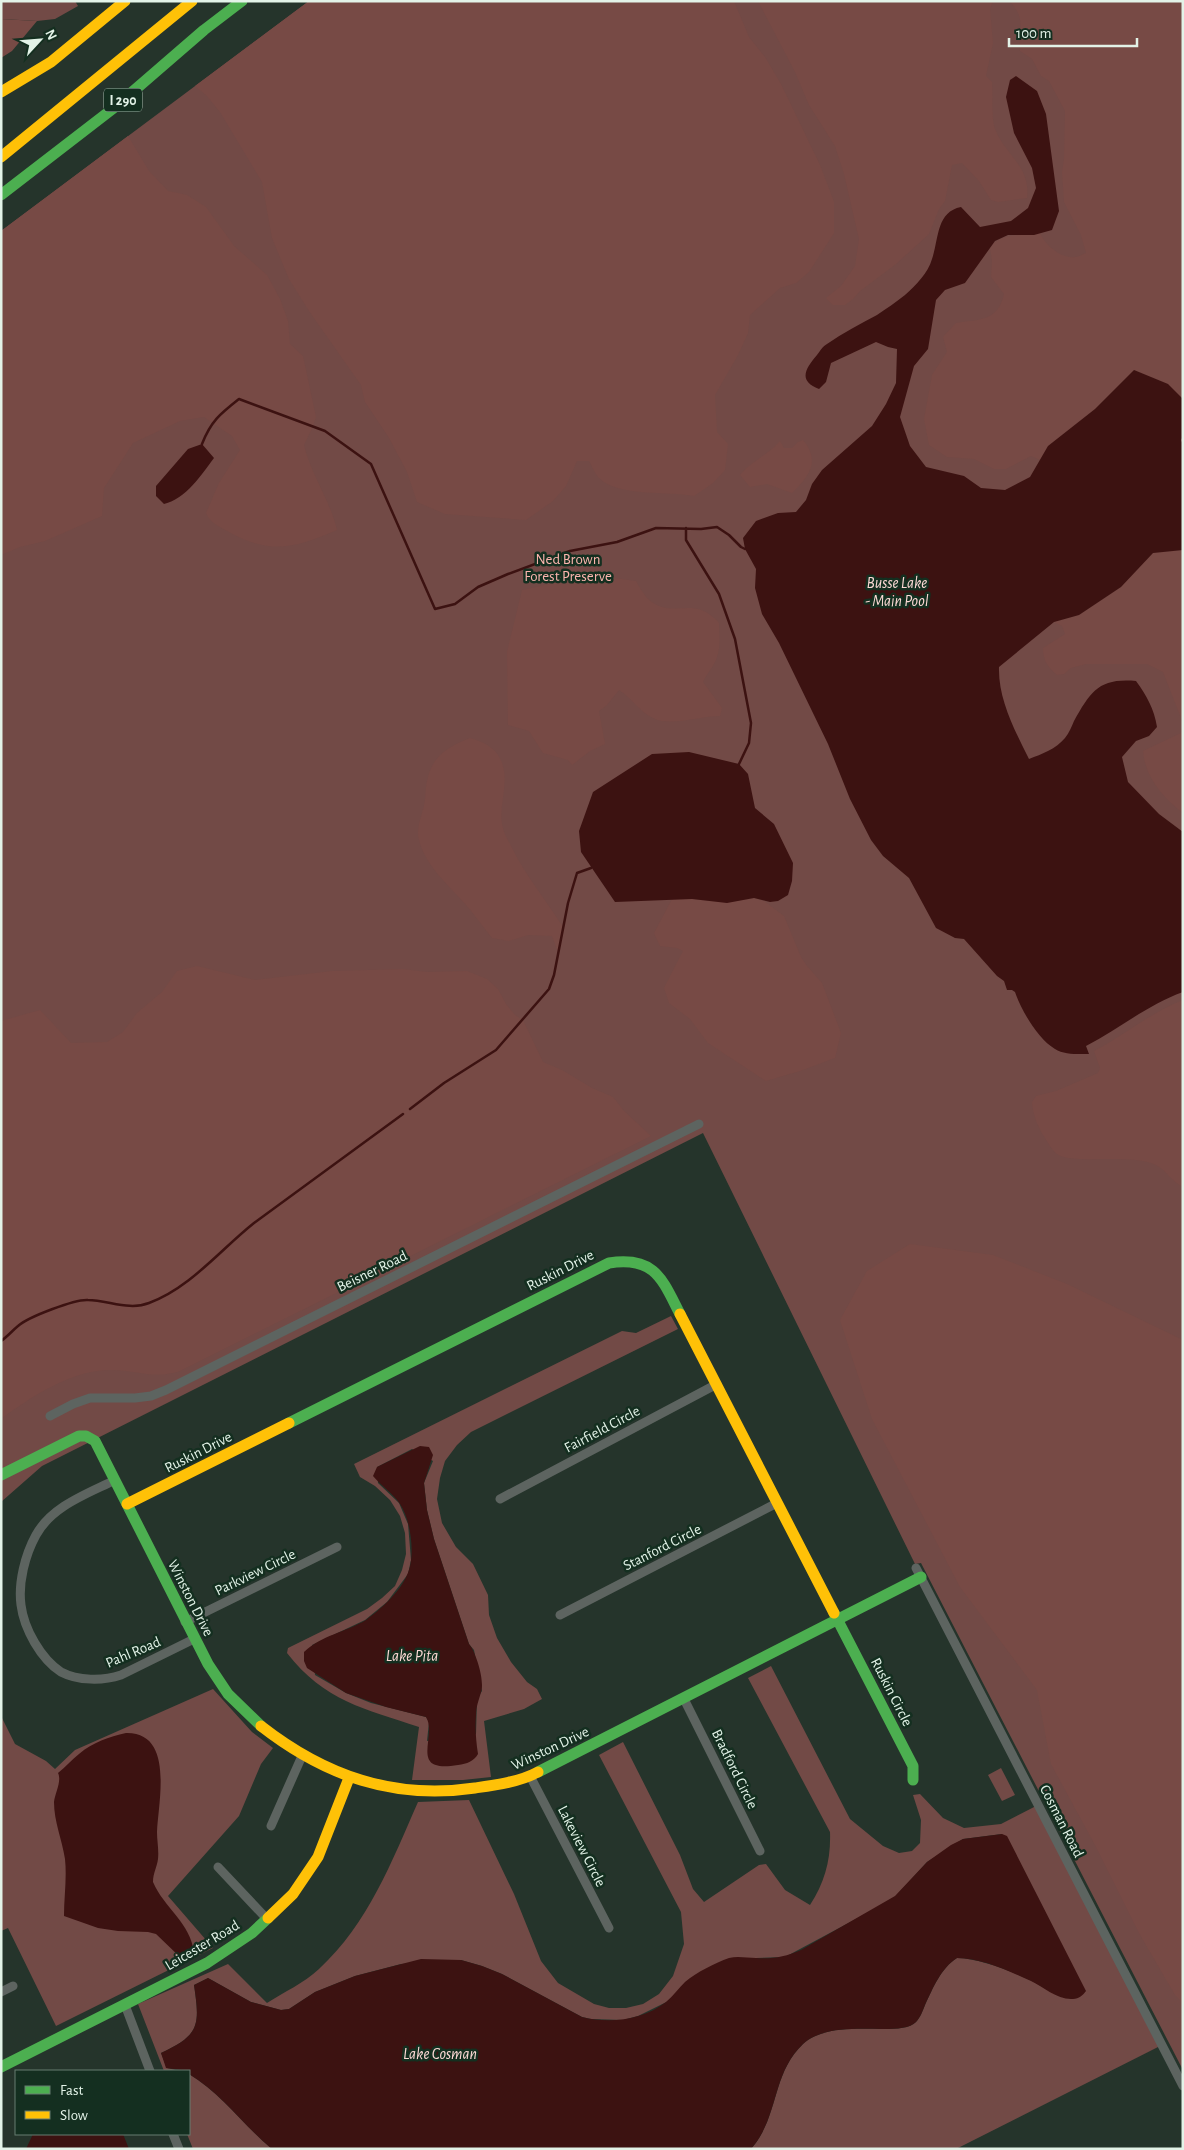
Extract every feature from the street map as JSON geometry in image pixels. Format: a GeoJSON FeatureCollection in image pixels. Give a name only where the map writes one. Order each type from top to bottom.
{"type":"FeatureCollection","features":[{"type":"Feature","properties":{"kind":"main road"},"geometry":{"type":"LineString","coordinates":[[1,92],[50,62],[126,1]]}},
{"type":"Feature","properties":{"kind":"main road","name":"I 290"},"geometry":{"type":"LineString","coordinates":[[1,157],[192,1]]}},
{"type":"Feature","properties":{"kind":"main road","name":"I 290"},"geometry":{"type":"LineString","coordinates":[[1,195],[115,106],[204,30],[242,1]]}},
{"type":"Feature","properties":{"kind":"main road","name":"Ruskin Drive"},"geometry":{"type":"LineString","coordinates":[[127,1504],[600,1267],[624,1260],[652,1268],[661,1276],[839,1620]]}},
{"type":"Feature","properties":{"kind":"main road","name":"Winston Drive"},"geometry":{"type":"LineString","coordinates":[[1,1475],[79,1436],[86,1436],[96,1441],[194,1639],[224,1689],[244,1711],[272,1736],[302,1756],[349,1778],[424,1792],[492,1788],[530,1776],[839,1620],[918,1572]]}},
{"type":"Feature","properties":{"kind":"main road","name":"Ruskin Circle"},"geometry":{"type":"LineString","coordinates":[[839,1620],[913,1766],[913,1780]]}},
{"type":"Feature","properties":{"kind":"main road","name":"Leicester Road"},"geometry":{"type":"LineString","coordinates":[[1,2067],[125,2005],[226,1951],[267,1919],[292,1894],[318,1857],[349,1778]]}},
{"type":"Feature","properties":{"kind":"street","name":"Beisner Road"},"geometry":{"type":"LineString","coordinates":[[50,1416],[73,1404],[90,1398],[135,1398],[151,1396],[166,1390],[699,1124]]}},
{"type":"Feature","properties":{"kind":"street","name":"Fairfield Circle"},"geometry":{"type":"LineString","coordinates":[[500,1499],[717,1384]]}},
{"type":"Feature","properties":{"kind":"street","name":"Pahl Road"},"geometry":{"type":"LineString","coordinates":[[116,1480],[64,1506],[49,1518],[36,1534],[22,1576],[21,1604],[27,1625],[37,1646],[49,1661],[62,1672],[80,1678],[110,1679],[194,1639]]}},
{"type":"Feature","properties":{"kind":"street","name":"Stanford Circle"},"geometry":{"type":"LineString","coordinates":[[560,1615],[777,1503]]}},
{"type":"Feature","properties":{"kind":"street","name":"Parkview Circle"},"geometry":{"type":"LineString","coordinates":[[185,1622],[337,1547]]}},
{"type":"Feature","properties":{"kind":"street","name":"Cosman Road"},"geometry":{"type":"LineString","coordinates":[[918,1572],[1183,2086]]}},
{"type":"Feature","properties":{"kind":"street","name":"Bradford Circle"},"geometry":{"type":"LineString","coordinates":[[684,1699],[760,1851]]}},
{"type":"Feature","properties":{"kind":"street"},"geometry":{"type":"LineString","coordinates":[[271,1826],[302,1756]]}},
{"type":"Feature","properties":{"kind":"street","name":"Lakeview Circle"},"geometry":{"type":"LineString","coordinates":[[530,1776],[609,1928]]}},
{"type":"Feature","properties":{"kind":"street"},"geometry":{"type":"LineString","coordinates":[[218,1867],[267,1919]]}},
{"type":"Feature","properties":{"kind":"street"},"geometry":{"type":"LineString","coordinates":[[1,1992],[13,1986]]}},
{"type":"Feature","properties":{"kind":"street"},"geometry":{"type":"LineString","coordinates":[[125,2005],[150,2070]]}},
{"type":"Feature","properties":{"kind":"street"},"geometry":{"type":"LineString","coordinates":[[173,2135],[179,2149]]}},
{"type":"Feature","properties":{"kind":"green space"},"geometry":{"type":"Polygon","coordinates":[[[1,1],[75,1],[78,6],[55,19],[37,21],[1,19],[1,1]]]}},
{"type":"Feature","properties":{"kind":"green space","name":"Ned Brown Forest Preserve"},"geometry":{"type":"Polygon","coordinates":[[[309,1],[1183,1],[1183,2070],[921,1563],[915,1564],[703,1133],[42,1466],[1,1502],[1,231],[309,1]]]}},
{"type":"Feature","properties":{"kind":"green space"},"geometry":{"type":"Polygon","coordinates":[[[671,1316],[678,1329],[471,1432],[457,1445],[445,1461],[437,1499],[442,1523],[456,1547],[473,1564],[488,1595],[489,1615],[497,1638],[511,1662],[527,1682],[537,1689],[542,1699],[524,1709],[484,1721],[491,1777],[463,1780],[412,1780],[419,1727],[363,1708],[331,1693],[301,1669],[287,1653],[288,1648],[367,1609],[395,1586],[402,1570],[406,1554],[405,1533],[400,1516],[390,1500],[375,1486],[360,1477],[354,1464],[622,1331],[636,1333],[671,1316]],[[412,1449],[377,1467],[378,1483],[399,1503],[408,1524],[411,1560],[408,1574],[387,1602],[365,1620],[312,1645],[315,1675],[346,1693],[371,1703],[426,1717],[429,1722],[427,1741],[476,1734],[477,1699],[482,1691],[474,1650],[469,1644],[434,1539],[427,1510],[424,1483],[433,1461],[412,1449]]]}},
{"type":"Feature","properties":{"kind":"green space"},"geometry":{"type":"Polygon","coordinates":[[[771,1666],[850,1819],[883,1846],[899,1853],[912,1851],[920,1843],[921,1820],[913,1795],[920,1794],[943,1818],[964,1828],[1001,1824],[1038,1805],[1162,2045],[956,2149],[751,2149],[760,2137],[767,2122],[787,2065],[803,2044],[816,2036],[831,2031],[908,2027],[916,2022],[920,2016],[931,1992],[946,1967],[957,1958],[975,1960],[996,1966],[1073,1999],[1002,1834],[963,1839],[927,1862],[896,1896],[884,1904],[785,1957],[756,1958],[638,2016],[623,2020],[582,2017],[502,1974],[461,1960],[401,1964],[355,1976],[315,1992],[289,2009],[281,2010],[251,2002],[208,1978],[194,1985],[197,2010],[194,2027],[190,2034],[174,2047],[161,2053],[167,2068],[176,2070],[164,2070],[138,2004],[228,1964],[267,2003],[307,1979],[336,1951],[365,1912],[388,1869],[418,1802],[469,1800],[514,1894],[541,1961],[558,1983],[594,2004],[609,2008],[626,2008],[643,2004],[659,1994],[673,1976],[684,1944],[681,1912],[599,1755],[623,1742],[680,1855],[693,1889],[704,1902],[759,1865],[766,1864],[785,1890],[810,1905],[820,1888],[826,1870],[830,1832],[748,1678],[771,1666]]]}},
{"type":"Feature","properties":{"kind":"green space"},"geometry":{"type":"Polygon","coordinates":[[[213,1689],[252,1732],[273,1748],[261,1764],[239,1816],[168,1896],[213,1948],[56,2026],[8,1928],[1,1931],[1,1716],[15,1744],[46,1761],[55,1769],[75,1750],[213,1689]]]}},
{"type":"Feature","properties":{"kind":"green space"},"geometry":{"type":"Polygon","coordinates":[[[1001,1768],[1015,1795],[1002,1801],[988,1775],[1001,1768]]]}},
{"type":"Feature","properties":{"kind":"green space"},"geometry":{"type":"Polygon","coordinates":[[[190,2075],[211,2090],[272,2149],[193,2149],[187,2135],[190,2135],[190,2075]]]}},
{"type":"Feature","properties":{"kind":"shaded area"},"geometry":{"type":"Polygon","coordinates":[[[309,1],[734,1],[749,37],[765,57],[781,84],[820,165],[834,202],[834,233],[809,272],[796,283],[780,288],[750,315],[748,333],[738,355],[715,395],[717,432],[728,444],[725,470],[713,483],[694,496],[630,491],[607,484],[599,478],[589,461],[577,461],[566,486],[553,501],[526,520],[445,514],[417,502],[407,472],[389,438],[365,402],[361,385],[289,279],[272,238],[262,182],[220,112],[206,95],[195,86],[309,1]]]}},
{"type":"Feature","properties":{"kind":"shaded area"},"geometry":{"type":"Polygon","coordinates":[[[758,1],[993,1],[990,9],[993,43],[986,76],[992,82],[994,124],[999,138],[1025,177],[1027,198],[998,202],[991,200],[979,181],[962,163],[952,165],[945,201],[939,209],[929,234],[896,264],[860,291],[845,305],[833,305],[826,298],[841,286],[855,266],[859,239],[844,174],[835,146],[809,105],[795,72],[758,1]]]}},
{"type":"Feature","properties":{"kind":"shaded area"},"geometry":{"type":"Polygon","coordinates":[[[1009,1],[1183,1],[1183,399],[1168,384],[1134,370],[1095,409],[1048,446],[1040,460],[1031,456],[1006,469],[994,469],[974,459],[947,457],[929,445],[924,419],[932,375],[947,352],[943,337],[956,323],[986,318],[997,310],[1001,303],[1004,294],[991,277],[992,261],[990,248],[995,242],[1007,237],[1040,233],[1042,238],[1054,250],[1064,256],[1076,257],[1086,253],[1081,235],[1064,202],[1062,172],[1065,111],[1049,81],[1041,76],[1032,59],[1020,51],[1020,19],[1015,7],[1009,1]]]}},
{"type":"Feature","properties":{"kind":"shaded area"},"geometry":{"type":"Polygon","coordinates":[[[1,19],[37,21],[12,51],[1,58],[1,19]]]}},
{"type":"Feature","properties":{"kind":"shaded area"},"geometry":{"type":"Polygon","coordinates":[[[128,136],[149,171],[168,191],[187,195],[206,207],[234,246],[267,275],[280,299],[288,321],[290,344],[303,356],[316,417],[304,445],[337,530],[296,545],[270,546],[244,539],[213,522],[206,513],[219,483],[240,450],[232,436],[204,417],[180,421],[133,443],[104,488],[102,516],[45,541],[20,547],[1,555],[1,231],[128,136]]]}},
{"type":"Feature","properties":{"kind":"shaded area"},"geometry":{"type":"Polygon","coordinates":[[[803,440],[811,455],[811,468],[808,475],[792,493],[767,484],[750,487],[740,475],[780,441],[784,448],[792,448],[803,440]]]}},
{"type":"Feature","properties":{"kind":"shaded area"},"geometry":{"type":"Polygon","coordinates":[[[1183,550],[1183,723],[1163,672],[1147,664],[1086,664],[1071,668],[1064,674],[1057,675],[1051,669],[1045,660],[1043,648],[1065,634],[1062,626],[1054,622],[1079,615],[1121,587],[1153,553],[1183,550]]]}},
{"type":"Feature","properties":{"kind":"shaded area"},"geometry":{"type":"Polygon","coordinates":[[[615,578],[636,581],[647,598],[656,605],[665,608],[700,610],[709,614],[719,623],[718,653],[715,663],[703,682],[722,708],[720,716],[662,721],[645,713],[619,690],[607,705],[599,711],[605,744],[590,751],[572,765],[568,760],[543,753],[529,731],[508,725],[507,652],[522,590],[567,580],[615,578]]]}},
{"type":"Feature","properties":{"kind":"shaded area"},"geometry":{"type":"Polygon","coordinates":[[[1183,725],[1183,813],[1156,786],[1147,770],[1143,751],[1181,733],[1183,725]]]}},
{"type":"Feature","properties":{"kind":"shaded area"},"geometry":{"type":"Polygon","coordinates":[[[470,738],[489,746],[500,758],[505,779],[501,812],[504,830],[523,867],[563,927],[558,952],[552,936],[528,935],[509,941],[492,938],[432,867],[422,850],[418,830],[431,767],[449,748],[470,738]]]}},
{"type":"Feature","properties":{"kind":"shaded area"},"geometry":{"type":"Polygon","coordinates":[[[754,898],[764,901],[784,916],[801,957],[822,983],[841,1033],[835,1058],[766,1081],[708,1043],[690,1019],[669,1003],[664,988],[683,951],[677,948],[660,946],[654,933],[672,899],[727,902],[754,898]]]}},
{"type":"Feature","properties":{"kind":"shaded area"},"geometry":{"type":"Polygon","coordinates":[[[197,966],[255,980],[332,971],[403,969],[427,972],[467,971],[487,979],[498,989],[506,1004],[515,1015],[523,1020],[543,1062],[613,1097],[624,1111],[651,1136],[180,1371],[152,1374],[108,1370],[79,1375],[38,1394],[1,1419],[1,1021],[40,1010],[71,1043],[107,1042],[123,1032],[137,1013],[162,992],[177,971],[197,966]]]}},
{"type":"Feature","properties":{"kind":"shaded area"},"geometry":{"type":"Polygon","coordinates":[[[1183,1000],[1183,1187],[1160,1167],[1145,1162],[1117,1159],[1075,1159],[1057,1154],[1043,1135],[1033,1111],[1032,1102],[1036,1096],[1056,1091],[1098,1073],[1100,1068],[1094,1051],[1160,1011],[1183,1000]]]}},
{"type":"Feature","properties":{"kind":"shaded area"},"geometry":{"type":"Polygon","coordinates":[[[910,1244],[993,1255],[1067,1284],[1183,1340],[1183,2003],[1175,1995],[1139,1933],[1095,1845],[1051,1764],[1037,1690],[960,1587],[872,1419],[840,1320],[867,1271],[910,1244]]]}},
{"type":"Feature","properties":{"kind":"water","name":"Busse Lake - Main Pool"},"geometry":{"type":"Polygon","coordinates":[[[1016,76],[1037,91],[1046,114],[1059,211],[1052,230],[1034,235],[1008,235],[995,241],[965,283],[945,290],[936,300],[928,349],[914,366],[900,417],[910,446],[926,467],[964,476],[981,488],[1005,490],[1030,477],[1048,446],[1095,409],[1134,370],[1168,384],[1183,399],[1183,436],[1181,440],[1183,445],[1183,550],[1153,553],[1121,587],[1079,615],[1054,622],[999,667],[999,679],[1004,703],[1029,759],[1048,751],[1061,742],[1068,734],[1091,694],[1105,684],[1136,681],[1150,703],[1157,727],[1149,736],[1136,741],[1122,757],[1128,782],[1159,814],[1183,832],[1183,992],[1145,1010],[1086,1046],[1089,1054],[1063,1052],[1055,1049],[1042,1038],[1021,1007],[1015,992],[1007,990],[1004,981],[997,976],[964,939],[955,938],[936,928],[909,878],[883,856],[871,840],[850,799],[828,744],[779,643],[762,614],[755,588],[756,569],[745,549],[743,538],[756,521],[778,513],[796,512],[806,500],[812,484],[822,470],[872,426],[886,404],[896,383],[897,349],[876,342],[831,363],[826,382],[819,389],[812,386],[806,378],[807,370],[823,347],[877,315],[905,295],[917,283],[925,274],[930,264],[940,227],[947,214],[961,207],[980,227],[1011,221],[1028,208],[1036,188],[1032,168],[1014,133],[1006,97],[1010,80],[1016,76]]]}},
{"type":"Feature","properties":{"kind":"water"},"geometry":{"type":"Polygon","coordinates":[[[202,444],[214,458],[186,492],[164,504],[156,496],[156,486],[188,449],[202,444]]]}},
{"type":"Feature","properties":{"kind":"water"},"geometry":{"type":"Polygon","coordinates":[[[689,752],[739,764],[748,774],[755,808],[774,824],[793,863],[792,881],[788,895],[778,901],[770,902],[754,898],[727,903],[692,899],[615,902],[581,852],[579,831],[593,792],[652,754],[689,752]]]}},
{"type":"Feature","properties":{"kind":"water","name":"Lake Pita"},"geometry":{"type":"Polygon","coordinates":[[[420,1446],[429,1447],[433,1455],[424,1483],[427,1510],[434,1539],[469,1644],[477,1660],[482,1681],[476,1712],[478,1754],[470,1762],[458,1765],[442,1766],[433,1764],[429,1759],[427,1752],[429,1725],[426,1717],[386,1707],[346,1693],[307,1668],[304,1661],[304,1652],[311,1646],[366,1620],[389,1600],[404,1581],[410,1567],[412,1549],[407,1519],[397,1500],[373,1476],[377,1467],[420,1446]]]}},
{"type":"Feature","properties":{"kind":"water"},"geometry":{"type":"Polygon","coordinates":[[[126,1733],[141,1736],[152,1744],[158,1756],[161,1788],[157,1832],[158,1856],[153,1882],[164,1900],[183,1924],[192,1942],[194,1953],[182,1959],[156,1934],[98,1928],[64,1916],[65,1859],[55,1817],[54,1802],[59,1783],[58,1773],[90,1746],[107,1738],[126,1733]]]}},
{"type":"Feature","properties":{"kind":"water","name":"Lake Cosman"},"geometry":{"type":"Polygon","coordinates":[[[1002,1834],[1007,1836],[1086,1991],[1081,1997],[1067,1999],[1004,1969],[976,1960],[957,1958],[946,1967],[931,1992],[920,2016],[916,2022],[908,2027],[831,2031],[816,2036],[803,2044],[787,2065],[767,2122],[760,2137],[751,2149],[272,2149],[211,2090],[190,2075],[190,2070],[166,2068],[161,2053],[174,2047],[190,2034],[194,2027],[197,2010],[194,1985],[208,1978],[251,2002],[281,2010],[289,2009],[315,1992],[355,1976],[421,1959],[461,1960],[482,1966],[502,1974],[582,2017],[615,2020],[637,2017],[669,2000],[690,1978],[724,1960],[736,1957],[773,1958],[801,1950],[895,1896],[927,1862],[963,1839],[1002,1834]]]}},
{"type":"Feature","properties":{"kind":"water"},"geometry":{"type":"Polygon","coordinates":[[[33,2135],[123,2135],[129,2149],[26,2149],[33,2135]]]}},
{"type":"Feature","properties":{"kind":"waterway"},"geometry":{"type":"LineString","coordinates":[[202,444],[217,418],[239,399],[325,431],[371,464],[435,609],[455,604],[478,587],[508,574],[570,551],[617,542],[656,528],[701,529],[717,527],[745,549]]}},
{"type":"Feature","properties":{"kind":"waterway"},"geometry":{"type":"LineString","coordinates":[[686,528],[686,540],[719,594],[735,639],[751,723],[749,743],[739,764]]}},
{"type":"Feature","properties":{"kind":"waterway"},"geometry":{"type":"LineString","coordinates":[[410,1109],[444,1083],[496,1050],[549,989],[554,975],[568,903],[577,873],[591,868]]}},
{"type":"Feature","properties":{"kind":"waterway"},"geometry":{"type":"LineString","coordinates":[[1,1341],[23,1322],[73,1302],[96,1300],[134,1306],[149,1303],[164,1296],[204,1268],[254,1223],[403,1114]]}},
{"type":"Feature","properties":{"kind":"traffic: fast"},"geometry":{"type":"LineString","coordinates":[[1,195],[115,107],[204,30],[242,1]]}},
{"type":"Feature","properties":{"kind":"traffic: fast"},"geometry":{"type":"LineString","coordinates":[[289,1423],[609,1263],[637,1263],[647,1267],[662,1281],[680,1314]]}},
{"type":"Feature","properties":{"kind":"traffic: fast"},"geometry":{"type":"LineString","coordinates":[[1,1475],[79,1436],[86,1436],[95,1441],[208,1664],[228,1694],[261,1726]]}},
{"type":"Feature","properties":{"kind":"traffic: fast"},"geometry":{"type":"LineString","coordinates":[[538,1772],[921,1577]]}},
{"type":"Feature","properties":{"kind":"traffic: fast"},"geometry":{"type":"LineString","coordinates":[[834,1613],[913,1766],[913,1780]]}},
{"type":"Feature","properties":{"kind":"traffic: fast"},"geometry":{"type":"LineString","coordinates":[[1,2067],[207,1963],[252,1933],[268,1918]]}},
{"type":"Feature","properties":{"kind":"traffic: slow"},"geometry":{"type":"LineString","coordinates":[[1,92],[51,62],[125,1]]}},
{"type":"Feature","properties":{"kind":"traffic: slow"},"geometry":{"type":"LineString","coordinates":[[1,157],[192,1]]}},
{"type":"Feature","properties":{"kind":"traffic: slow"},"geometry":{"type":"LineString","coordinates":[[680,1314],[834,1613]]}},
{"type":"Feature","properties":{"kind":"traffic: slow"},"geometry":{"type":"LineString","coordinates":[[127,1504],[289,1423]]}},
{"type":"Feature","properties":{"kind":"traffic: slow"},"geometry":{"type":"LineString","coordinates":[[261,1726],[285,1744],[335,1771],[389,1787],[445,1791],[475,1788],[515,1781],[538,1772]]}},
{"type":"Feature","properties":{"kind":"traffic: slow"},"geometry":{"type":"LineString","coordinates":[[268,1918],[293,1894],[318,1857],[349,1778]]}}]}
